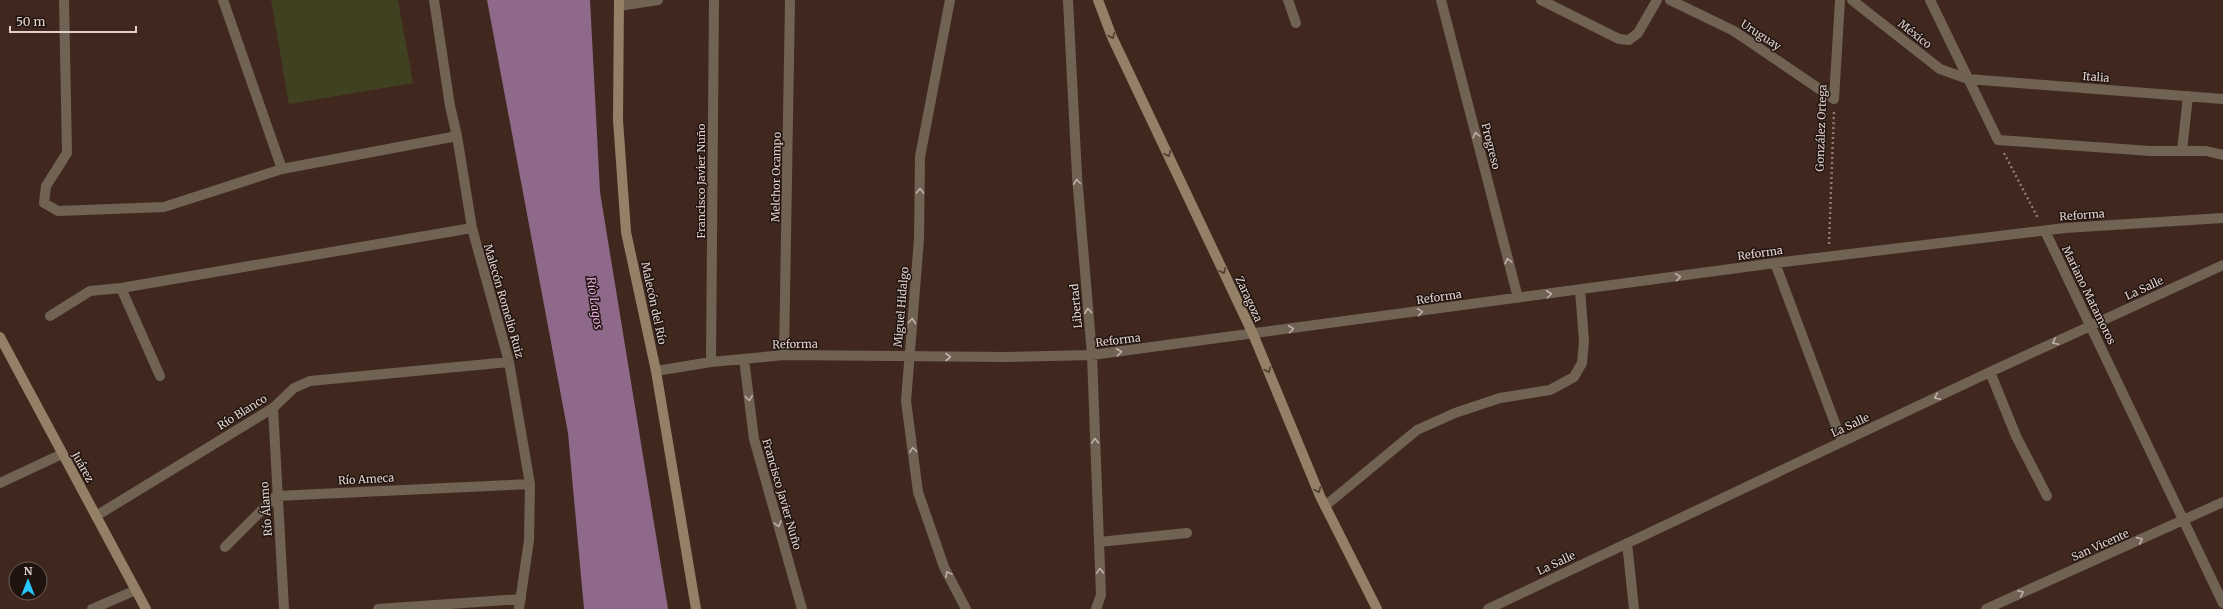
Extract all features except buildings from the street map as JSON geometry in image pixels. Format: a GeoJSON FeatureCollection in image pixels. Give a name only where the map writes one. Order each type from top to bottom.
{"type":"FeatureCollection","features":[{"type":"Feature","properties":{"kind":"street"},"geometry":{"type":"LineString","coordinates":[[64,0],[67,153],[46,186],[44,203],[58,211],[164,207],[282,169],[457,136]]}},
{"type":"Feature","properties":{"kind":"street"},"geometry":{"type":"LineString","coordinates":[[223,0],[282,169]]}},
{"type":"Feature","properties":{"kind":"street","name":"Malecón Romelio Ruiz"},"geometry":{"type":"LineString","coordinates":[[434,0],[450,106],[457,136],[472,228],[509,362],[530,484],[529,540],[520,604]]}},
{"type":"Feature","properties":{"kind":"street"},"geometry":{"type":"LineString","coordinates":[[619,3],[658,0]]}},
{"type":"Feature","properties":{"kind":"street","name":"Francisco Javier Nuño"},"geometry":{"type":"LineString","coordinates":[[712,362],[714,0]]}},
{"type":"Feature","properties":{"kind":"street","name":"Melchor Ocampo"},"geometry":{"type":"LineString","coordinates":[[784,355],[790,0]]}},
{"type":"Feature","properties":{"kind":"street","name":"Miguel Hidalgo"},"geometry":{"type":"LineString","coordinates":[[950,0],[920,157],[919,238],[908,356],[906,401],[918,492],[944,567],[966,609]]}},
{"type":"Feature","properties":{"kind":"street","name":"Libertad"},"geometry":{"type":"LineString","coordinates":[[1068,0],[1077,176],[1092,355],[1101,595],[1096,609]]}},
{"type":"Feature","properties":{"kind":"street","name":"Zaragoza"},"geometry":{"type":"LineString","coordinates":[[1098,0],[1112,37],[1253,334],[1325,506],[1377,609]]}},
{"type":"Feature","properties":{"kind":"street"},"geometry":{"type":"LineString","coordinates":[[1288,0],[1296,23]]}},
{"type":"Feature","properties":{"kind":"street","name":"Progreso"},"geometry":{"type":"LineString","coordinates":[[1441,0],[1518,298]]}},
{"type":"Feature","properties":{"kind":"street"},"geometry":{"type":"LineString","coordinates":[[1541,0],[1618,39],[1630,40],[1638,33],[1657,0]]}},
{"type":"Feature","properties":{"kind":"street","name":"Uruguay"},"geometry":{"type":"LineString","coordinates":[[1670,0],[1734,31],[1834,99]]}},
{"type":"Feature","properties":{"kind":"street","name":"González Ortega"},"geometry":{"type":"LineString","coordinates":[[1834,99],[1840,0]]}},
{"type":"Feature","properties":{"kind":"street","name":"México"},"geometry":{"type":"LineString","coordinates":[[1852,0],[1940,69],[1968,79]]}},
{"type":"Feature","properties":{"kind":"street"},"geometry":{"type":"LineString","coordinates":[[1930,0],[1998,140],[2150,151],[2206,151],[2223,155]]}},
{"type":"Feature","properties":{"kind":"street","name":"Malecón del Río"},"geometry":{"type":"LineString","coordinates":[[619,3],[618,120],[626,232],[656,371],[696,609]]}},
{"type":"Feature","properties":{"kind":"street","name":"Italia"},"geometry":{"type":"LineString","coordinates":[[1968,79],[2223,99]]}},
{"type":"Feature","properties":{"kind":"street"},"geometry":{"type":"LineString","coordinates":[[2182,151],[2188,96]]}},
{"type":"Feature","properties":{"kind":"street","name":"Reforma"},"geometry":{"type":"LineString","coordinates":[[656,371],[712,362],[784,355],[1092,355],[1775,263],[2044,231],[2223,218]]}},
{"type":"Feature","properties":{"kind":"street"},"geometry":{"type":"LineString","coordinates":[[50,316],[90,291],[120,288],[472,228]]}},
{"type":"Feature","properties":{"kind":"street","name":"Mariano Matamoros"},"geometry":{"type":"LineString","coordinates":[[2044,231],[2223,603]]}},
{"type":"Feature","properties":{"kind":"street"},"geometry":{"type":"LineString","coordinates":[[1775,263],[1842,442]]}},
{"type":"Feature","properties":{"kind":"street","name":"La Salle"},"geometry":{"type":"LineString","coordinates":[[1488,609],[1990,372],[2223,265]]}},
{"type":"Feature","properties":{"kind":"street"},"geometry":{"type":"LineString","coordinates":[[120,288],[160,376]]}},
{"type":"Feature","properties":{"kind":"street"},"geometry":{"type":"LineString","coordinates":[[1325,506],[1417,430],[1455,413],[1500,398],[1550,390],[1574,377],[1582,363],[1583,356],[1584,341],[1580,290]]}},
{"type":"Feature","properties":{"kind":"street","name":"Juárez"},"geometry":{"type":"LineString","coordinates":[[0,337],[146,609]]}},
{"type":"Feature","properties":{"kind":"street","name":"Francisco Javier Nuño"},"geometry":{"type":"LineString","coordinates":[[744,359],[754,439],[802,609]]}},
{"type":"Feature","properties":{"kind":"street","name":"Río Blanco"},"geometry":{"type":"LineString","coordinates":[[96,516],[273,408],[294,388],[310,381],[509,362]]}},
{"type":"Feature","properties":{"kind":"street"},"geometry":{"type":"LineString","coordinates":[[1990,372],[2016,436],[2047,496]]}},
{"type":"Feature","properties":{"kind":"street","name":"Río Álamo"},"geometry":{"type":"LineString","coordinates":[[273,408],[276,496],[284,609]]}},
{"type":"Feature","properties":{"kind":"street"},"geometry":{"type":"LineString","coordinates":[[0,483],[62,454]]}},
{"type":"Feature","properties":{"kind":"street","name":"Río Ameca"},"geometry":{"type":"LineString","coordinates":[[276,496],[530,484]]}},
{"type":"Feature","properties":{"kind":"street"},"geometry":{"type":"LineString","coordinates":[[225,547],[276,496]]}},
{"type":"Feature","properties":{"kind":"street","name":"San Vicente"},"geometry":{"type":"LineString","coordinates":[[1986,609],[2223,502]]}},
{"type":"Feature","properties":{"kind":"street"},"geometry":{"type":"LineString","coordinates":[[1099,542],[1186,533]]}},
{"type":"Feature","properties":{"kind":"street"},"geometry":{"type":"LineString","coordinates":[[1627,543],[1634,609]]}},
{"type":"Feature","properties":{"kind":"street"},"geometry":{"type":"LineString","coordinates":[[92,609],[136,590]]}},
{"type":"Feature","properties":{"kind":"street"},"geometry":{"type":"LineString","coordinates":[[378,609],[520,604]]}},
{"type":"Feature","properties":{"kind":"path","name":"González Ortega"},"geometry":{"type":"LineString","coordinates":[[1829,257],[1834,99]]}},
{"type":"Feature","properties":{"kind":"path"},"geometry":{"type":"LineString","coordinates":[[1998,140],[2044,231]]}},
{"type":"Feature","properties":{"kind":"green space"},"geometry":{"type":"Polygon","coordinates":[[[271,0],[398,0],[413,83],[289,104],[271,0]]]}},
{"type":"Feature","properties":{"kind":"water","name":"Río Lagos"},"geometry":{"type":"Polygon","coordinates":[[[487,0],[590,0],[600,192],[668,609],[584,609],[568,433],[487,0]]]}}]}
